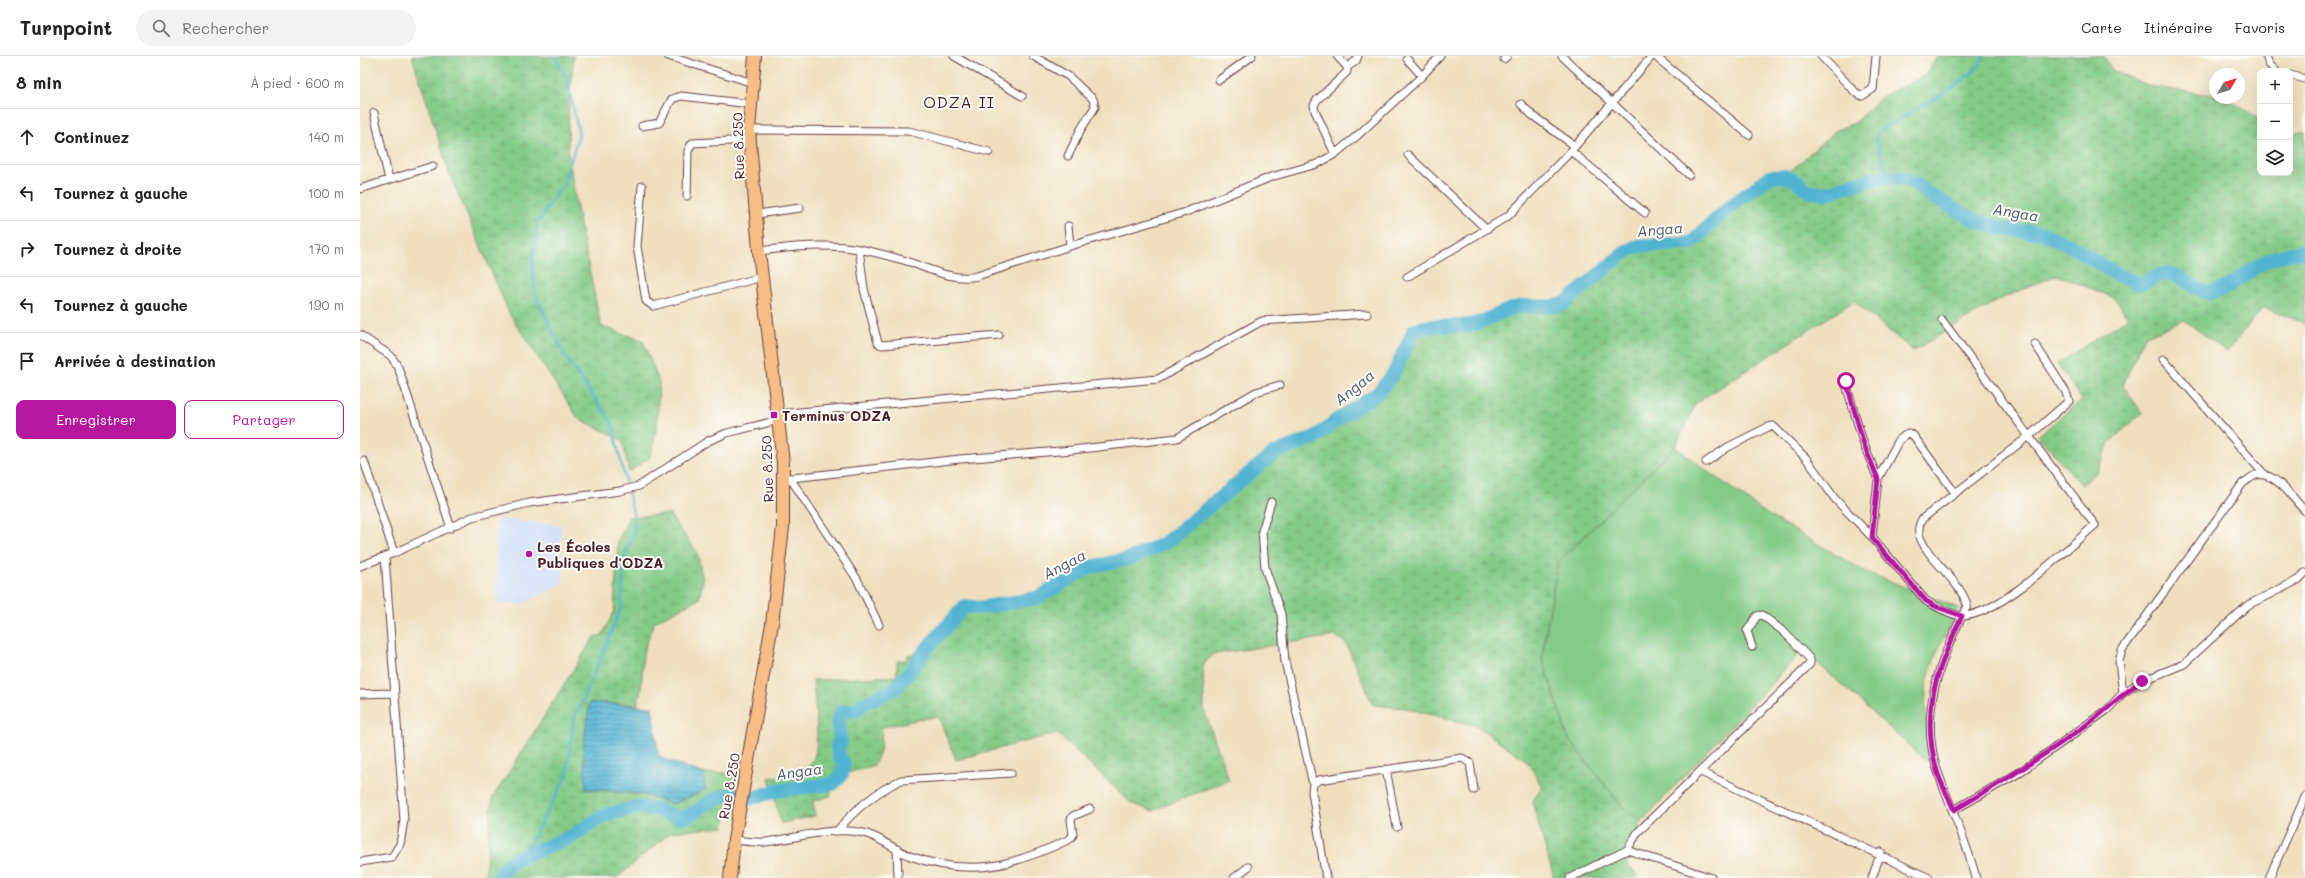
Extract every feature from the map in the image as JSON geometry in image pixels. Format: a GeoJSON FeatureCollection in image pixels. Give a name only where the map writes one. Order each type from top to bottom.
{"type":"FeatureCollection","features":[{"type":"Feature","properties":{"kind":"highway","name":"Rue 8.250"},"geometry":{"type":"LineString","coordinates":[[730,878],[734,840],[772,624],[787,479],[759,251],[750,135],[755,56]]}},
{"type":"Feature","properties":{"kind":"street"},"geometry":{"type":"LineString","coordinates":[[668,56],[753,83]]}},
{"type":"Feature","properties":{"kind":"street"},"geometry":{"type":"LineString","coordinates":[[954,56],[1022,96]]}},
{"type":"Feature","properties":{"kind":"street"},"geometry":{"type":"LineString","coordinates":[[1033,56],[1068,76],[1093,99],[1095,104],[1095,107],[1081,129],[1068,156]]}},
{"type":"Feature","properties":{"kind":"street"},"geometry":{"type":"LineString","coordinates":[[1219,80],[1252,56]]}},
{"type":"Feature","properties":{"kind":"street"},"geometry":{"type":"LineString","coordinates":[[1335,154],[1315,111],[1314,105],[1317,100],[1345,76],[1347,72],[1347,67],[1337,56]]}},
{"type":"Feature","properties":{"kind":"street"},"geometry":{"type":"LineString","coordinates":[[1347,67],[1356,61],[1358,56]]}},
{"type":"Feature","properties":{"kind":"street"},"geometry":{"type":"LineString","coordinates":[[759,251],[801,246],[859,249],[966,278],[1186,212],[1271,177],[1318,164],[1335,154],[1422,76],[1440,56]]}},
{"type":"Feature","properties":{"kind":"street"},"geometry":{"type":"LineString","coordinates":[[1562,56],[1689,175]]}},
{"type":"Feature","properties":{"kind":"street"},"geometry":{"type":"LineString","coordinates":[[1407,277],[1508,216],[1573,149],[1652,56]]}},
{"type":"Feature","properties":{"kind":"street"},"geometry":{"type":"LineString","coordinates":[[1655,56],[1749,135]]}},
{"type":"Feature","properties":{"kind":"street"},"geometry":{"type":"LineString","coordinates":[[1821,56],[1855,92],[1862,96],[1873,89],[1876,56]]}},
{"type":"Feature","properties":{"kind":"street"},"geometry":{"type":"LineString","coordinates":[[2266,56],[2269,64],[2273,68]]}},
{"type":"Feature","properties":{"kind":"street"},"geometry":{"type":"LineString","coordinates":[[1407,59],[1422,76]]}},
{"type":"Feature","properties":{"kind":"street"},"geometry":{"type":"LineString","coordinates":[[2293,76],[2305,79]]}},
{"type":"Feature","properties":{"kind":"street"},"geometry":{"type":"LineString","coordinates":[[642,126],[659,123],[672,99],[681,96],[751,104]]}},
{"type":"Feature","properties":{"kind":"street"},"geometry":{"type":"LineString","coordinates":[[1521,104],[1645,213]]}},
{"type":"Feature","properties":{"kind":"street"},"geometry":{"type":"LineString","coordinates":[[374,113],[389,180]]}},
{"type":"Feature","properties":{"kind":"street"},"geometry":{"type":"LineString","coordinates":[[687,196],[688,151],[692,142],[750,135],[908,131],[989,152]]}},
{"type":"Feature","properties":{"kind":"street"},"geometry":{"type":"LineString","coordinates":[[1408,155],[1486,229]]}},
{"type":"Feature","properties":{"kind":"street"},"geometry":{"type":"LineString","coordinates":[[360,189],[433,166]]}},
{"type":"Feature","properties":{"kind":"street"},"geometry":{"type":"LineString","coordinates":[[642,186],[637,246],[646,301],[649,305],[653,306],[762,277]]}},
{"type":"Feature","properties":{"kind":"street"},"geometry":{"type":"LineString","coordinates":[[757,214],[800,208]]}},
{"type":"Feature","properties":{"kind":"street"},"geometry":{"type":"LineString","coordinates":[[1068,226],[1070,246]]}},
{"type":"Feature","properties":{"kind":"street"},"geometry":{"type":"LineString","coordinates":[[859,249],[864,290],[878,343],[882,345],[998,335]]}},
{"type":"Feature","properties":{"kind":"street"},"geometry":{"type":"LineString","coordinates":[[360,566],[385,557],[451,528],[472,517],[529,503],[630,489],[639,486],[708,441],[726,433],[779,417],[1158,379],[1262,321],[1367,314]]}},
{"type":"Feature","properties":{"kind":"street"},"geometry":{"type":"LineString","coordinates":[[1706,462],[1728,447],[1768,427],[1773,426],[1778,428],[1806,458],[1835,499],[1872,538],[1926,601],[1937,607],[1962,616],[1984,610],[2010,596],[2095,525],[1942,320]]}},
{"type":"Feature","properties":{"kind":"street"},"geometry":{"type":"LineString","coordinates":[[360,335],[391,356],[398,367],[451,528]]}},
{"type":"Feature","properties":{"kind":"street"},"geometry":{"type":"LineString","coordinates":[[1976,878],[1970,855],[1954,810],[1938,774],[1930,740],[1933,687],[1943,658],[1967,606],[1966,601],[1918,534],[1922,519],[2030,436],[2066,405],[2070,398],[2035,344]]}},
{"type":"Feature","properties":{"kind":"street"},"geometry":{"type":"LineString","coordinates":[[2163,359],[2264,474],[2273,478],[2305,511]]}},
{"type":"Feature","properties":{"kind":"street"},"geometry":{"type":"LineString","coordinates":[[1846,381],[1864,445],[1878,479]]}},
{"type":"Feature","properties":{"kind":"street"},"geometry":{"type":"LineString","coordinates":[[879,625],[857,580],[787,479],[960,458],[1072,450],[1177,438],[1256,392],[1280,385]]}},
{"type":"Feature","properties":{"kind":"street"},"geometry":{"type":"LineString","coordinates":[[1872,538],[1878,479],[1899,440],[1908,433],[1913,435],[1955,493]]}},
{"type":"Feature","properties":{"kind":"street"},"geometry":{"type":"LineString","coordinates":[[364,461],[394,553]]}},
{"type":"Feature","properties":{"kind":"street"},"geometry":{"type":"LineString","coordinates":[[2123,693],[2119,661],[2122,650],[2243,483],[2255,475],[2264,474]]}},
{"type":"Feature","properties":{"kind":"street"},"geometry":{"type":"LineString","coordinates":[[1271,502],[1262,531],[1265,568],[1280,614],[1286,661],[1313,784],[1312,792],[1326,878]]}},
{"type":"Feature","properties":{"kind":"street"},"geometry":{"type":"LineString","coordinates":[[360,862],[392,857],[400,844],[404,820],[385,557]]}},
{"type":"Feature","properties":{"kind":"street"},"geometry":{"type":"LineString","coordinates":[[1954,810],[2017,774],[2048,753],[2107,710],[2123,693],[2142,681],[2184,664],[2248,605],[2304,575]]}},
{"type":"Feature","properties":{"kind":"street"},"geometry":{"type":"LineString","coordinates":[[1570,878],[1627,850],[1638,832],[1810,664],[1810,659],[1796,644],[1762,616],[1757,616],[1746,631],[1752,647]]}},
{"type":"Feature","properties":{"kind":"street"},"geometry":{"type":"LineString","coordinates":[[360,694],[395,693]]}},
{"type":"Feature","properties":{"kind":"street"},"geometry":{"type":"LineString","coordinates":[[1313,784],[1328,778],[1386,768],[1462,758],[1470,763],[1474,790]]}},
{"type":"Feature","properties":{"kind":"street"},"geometry":{"type":"LineString","coordinates":[[1386,768],[1397,827]]}},
{"type":"Feature","properties":{"kind":"street"},"geometry":{"type":"LineString","coordinates":[[837,831],[849,816],[863,804],[886,787],[901,780],[1011,772]]}},
{"type":"Feature","properties":{"kind":"street"},"geometry":{"type":"LineString","coordinates":[[1701,772],[1881,853],[1929,878]]}},
{"type":"Feature","properties":{"kind":"street"},"geometry":{"type":"LineString","coordinates":[[2269,878],[2305,797]]}},
{"type":"Feature","properties":{"kind":"street"},"geometry":{"type":"LineString","coordinates":[[734,840],[763,842],[837,831],[859,832],[909,856],[936,865],[985,869],[1033,856],[1070,839],[1073,835],[1072,816],[1090,809]]}},
{"type":"Feature","properties":{"kind":"street"},"geometry":{"type":"LineString","coordinates":[[897,849],[898,878]]}},
{"type":"Feature","properties":{"kind":"street"},"geometry":{"type":"LineString","coordinates":[[1627,850],[1712,878]]}},
{"type":"Feature","properties":{"kind":"street"},"geometry":{"type":"LineString","coordinates":[[1872,878],[1881,853]]}},
{"type":"Feature","properties":{"kind":"street"},"geometry":{"type":"LineString","coordinates":[[1234,878],[1248,867]]}},
{"type":"Feature","properties":{"kind":"shaded area","name":"Les Écoles Publiques d'ODZA"},"geometry":{"type":"Polygon","coordinates":[[[496,519],[561,525],[563,583],[524,604],[497,604],[496,519]]]}},
{"type":"Feature","properties":{"kind":"green space"},"geometry":{"type":"Polygon","coordinates":[[[412,56],[574,56],[569,99],[568,151],[578,215],[601,326],[643,341],[659,382],[657,428],[650,457],[629,472],[622,440],[578,418],[510,315],[450,175],[412,56]]]}},
{"type":"Feature","properties":{"kind":"green space"},"geometry":{"type":"Polygon","coordinates":[[[1938,56],[2103,56],[2113,71],[2153,87],[2209,94],[2209,104],[2236,104],[2257,117],[2257,176],[2293,176],[2293,132],[2305,132],[2305,326],[2301,322],[2263,307],[2227,352],[2184,320],[2144,337],[2123,385],[2142,413],[2109,443],[2097,472],[2082,485],[2038,436],[2082,400],[2057,364],[2128,318],[2115,298],[2057,275],[1998,300],[1913,351],[1854,301],[1696,403],[1675,447],[1558,562],[1542,657],[1568,738],[1625,810],[1642,821],[1627,864],[1639,878],[1554,878],[1532,802],[1542,787],[1527,761],[1477,726],[1405,708],[1373,705],[1346,643],[1336,636],[1214,654],[1203,665],[1204,710],[1229,780],[1152,811],[1131,803],[1057,733],[956,760],[938,716],[882,727],[880,752],[874,765],[846,774],[837,781],[830,796],[813,801],[815,816],[781,823],[769,778],[801,771],[810,765],[814,758],[817,724],[813,680],[897,676],[897,661],[907,660],[908,655],[920,653],[965,606],[979,608],[1037,598],[1089,567],[1128,559],[1165,543],[1273,454],[1317,436],[1338,419],[1378,393],[1394,373],[1414,330],[1424,326],[1475,324],[1506,310],[1520,307],[1557,306],[1574,297],[1624,253],[1637,246],[1691,243],[1728,208],[1769,177],[1785,176],[1835,131],[1854,123],[1883,96],[1925,75],[1938,56]]]}},
{"type":"Feature","properties":{"kind":"green space"},"geometry":{"type":"Polygon","coordinates":[[[1675,447],[1768,515],[1866,572],[1958,608],[1937,652],[1926,689],[1927,731],[1931,762],[1922,757],[1803,650],[1642,821],[1625,810],[1568,738],[1542,657],[1558,562],[1675,447]]]}},
{"type":"Feature","properties":{"kind":"green space"},"geometry":{"type":"Polygon","coordinates":[[[669,514],[697,552],[703,580],[699,599],[654,622],[643,654],[641,691],[637,705],[590,702],[586,789],[641,794],[673,804],[705,790],[703,773],[735,773],[724,827],[671,832],[617,878],[481,878],[485,874],[492,799],[594,637],[602,635],[614,612],[618,541],[629,517],[669,514]]]}},
{"type":"Feature","properties":{"kind":"water"},"geometry":{"type":"Polygon","coordinates":[[[590,702],[652,707],[658,753],[663,759],[703,773],[705,790],[673,804],[641,794],[586,789],[583,746],[590,702]]]}},
{"type":"Feature","properties":{"kind":"waterway"},"geometry":{"type":"LineString","coordinates":[[523,856],[567,775],[573,722],[621,607],[624,560],[634,531],[633,513],[612,423],[563,353],[535,294],[532,263],[538,221],[564,184],[579,134],[567,80],[555,56]]}},
{"type":"Feature","properties":{"kind":"waterway"},"geometry":{"type":"LineString","coordinates":[[1888,177],[1876,140],[1877,134],[1882,129],[1951,89],[1978,68],[1983,56]]}},
{"type":"Feature","properties":{"kind":"waterway","name":"Angaa"},"geometry":{"type":"LineString","coordinates":[[497,878],[513,860],[571,837],[605,815],[638,807],[655,809],[681,818],[689,816],[713,800],[731,794],[749,799],[779,790],[833,784],[842,774],[844,764],[839,756],[837,745],[841,742],[837,722],[841,712],[857,710],[862,704],[894,689],[910,672],[928,647],[965,606],[979,608],[1037,598],[1089,567],[1128,559],[1165,543],[1273,454],[1317,436],[1338,419],[1378,393],[1394,373],[1414,330],[1429,326],[1460,326],[1475,324],[1507,310],[1518,307],[1553,306],[1564,304],[1624,253],[1637,246],[1691,243],[1728,208],[1769,177],[1785,176],[1796,181],[1810,192],[1826,193],[1871,179],[1888,177],[1901,178],[1916,184],[1931,196],[1977,221],[2002,229],[2042,233],[2071,246],[2117,275],[2139,284],[2161,274],[2170,274],[2175,275],[2196,288],[2206,292],[2217,291],[2232,284],[2263,263],[2284,255],[2305,251]]}},
{"type":"Feature","properties":{"kind":"place","name":"Terminus ODZA"},"geometry":{"type":"Point","coordinates":[774,415]}},
{"type":"Feature","properties":{"kind":"place","name":"Les Écoles Publiques d'ODZA"},"geometry":{"type":"Point","coordinates":[529,554]}},
{"type":"Feature","properties":{"kind":"district","name":"ODZA II"},"geometry":{"type":"Point","coordinates":[959,101]}},
{"type":"Feature","properties":{"kind":"route"},"geometry":{"type":"LineString","coordinates":[[1846,381],[1864,445],[1878,479],[1872,525],[1872,538],[1926,601],[1937,607],[1962,616],[1943,658],[1933,687],[1930,740],[1938,774],[1954,810],[2017,774],[2107,710],[2123,693],[2142,681]]}}]}
